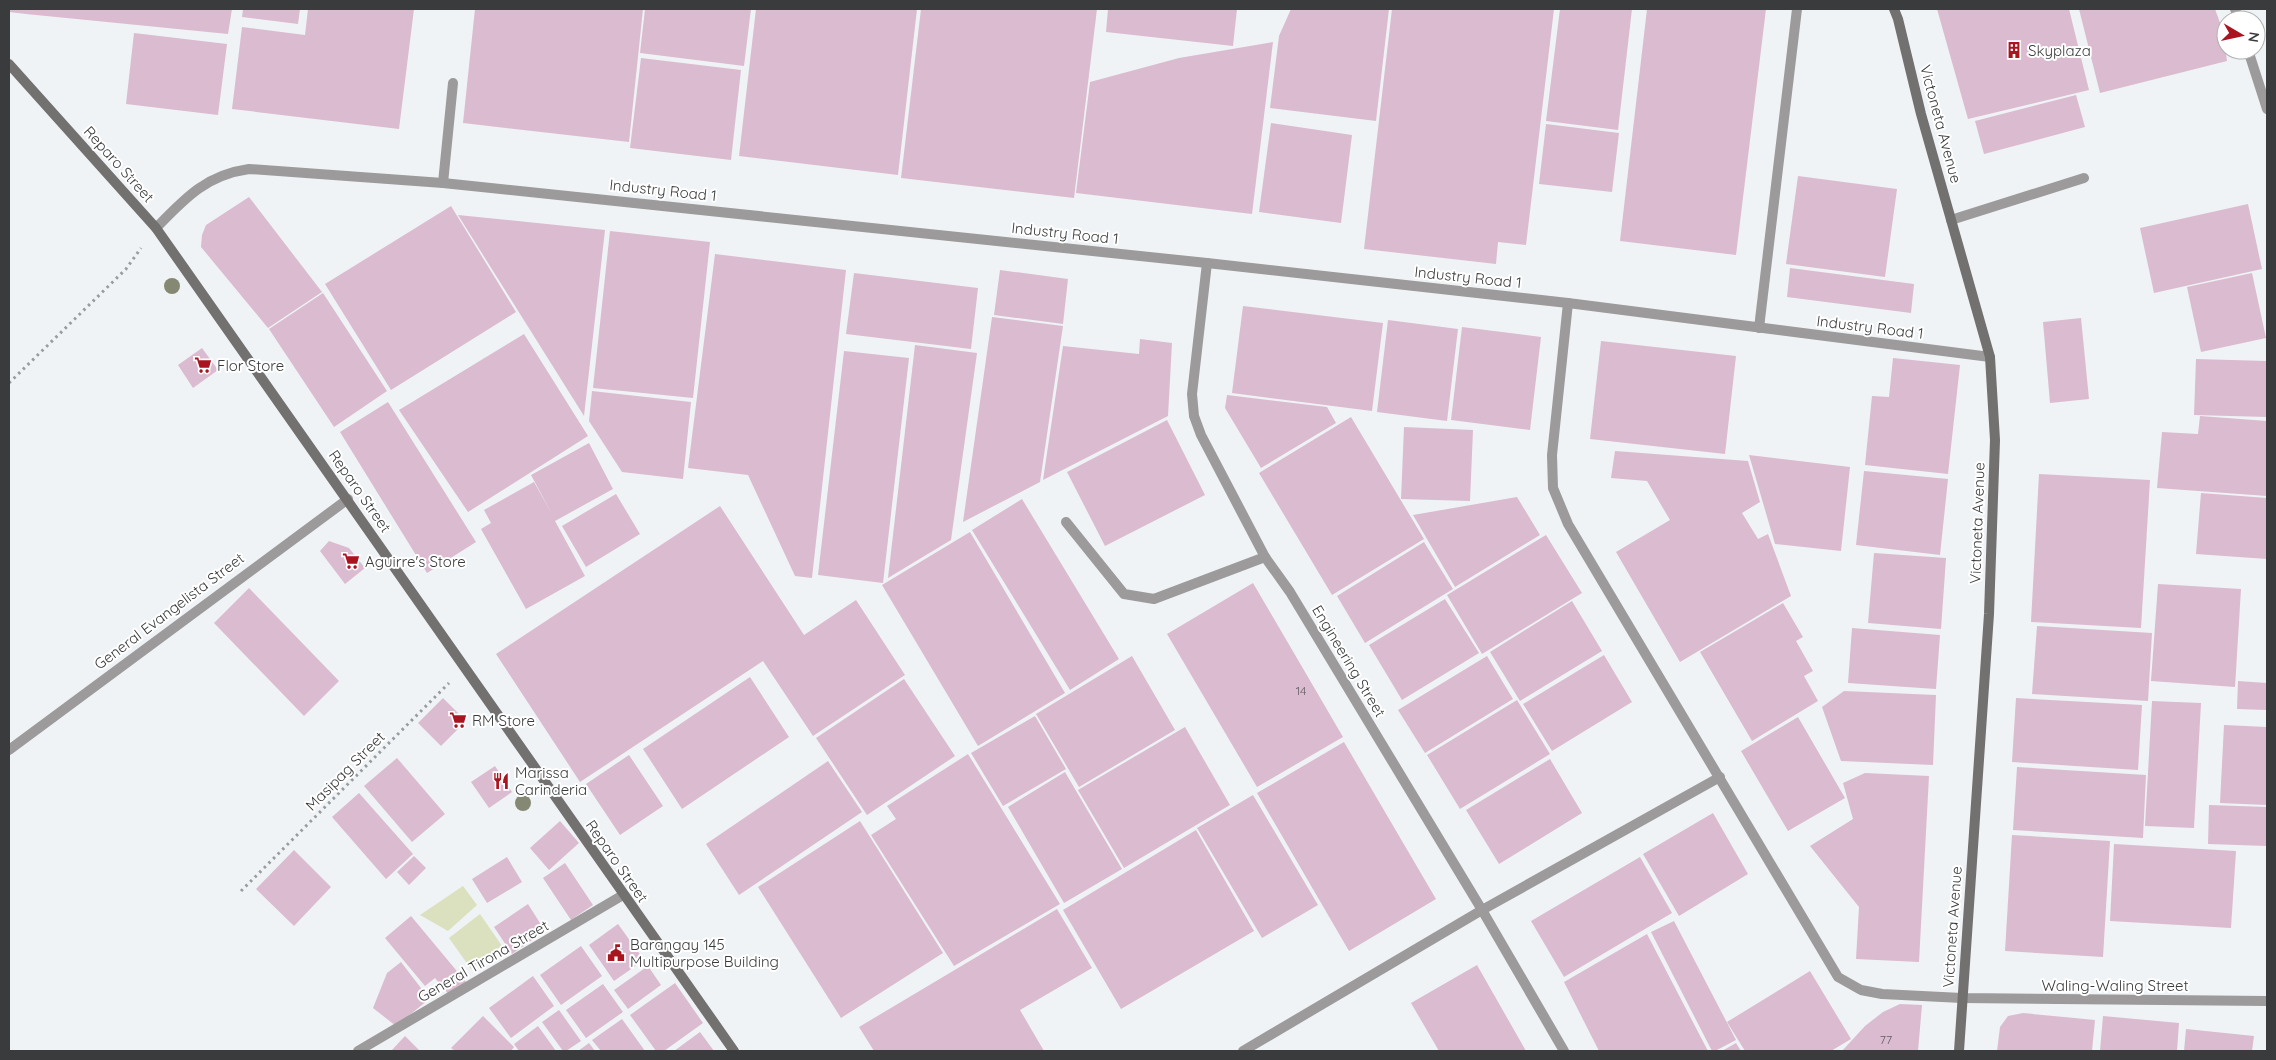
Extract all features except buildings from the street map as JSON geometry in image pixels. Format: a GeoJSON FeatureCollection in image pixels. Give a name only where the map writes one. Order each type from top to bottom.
{"type":"FeatureCollection","features":[{"type":"Feature","properties":{"kind":"street"},"geometry":{"type":"LineString","coordinates":[[1759,328],[1797,9]]}},
{"type":"Feature","properties":{"kind":"street","name":"Victoneta Avenue"},"geometry":{"type":"LineString","coordinates":[[1894,9],[1921,114],[1990,358],[1995,440],[1989,614],[1959,1051]]}},
{"type":"Feature","properties":{"kind":"street"},"geometry":{"type":"LineString","coordinates":[[2251,60],[2267,109]]}},
{"type":"Feature","properties":{"kind":"street","name":"Reparo Street"},"geometry":{"type":"LineString","coordinates":[[9,64],[156,228],[734,1051]]}},
{"type":"Feature","properties":{"kind":"street"},"geometry":{"type":"LineString","coordinates":[[443,184],[453,83]]}},
{"type":"Feature","properties":{"kind":"street","name":"Industry Road 1"},"geometry":{"type":"LineString","coordinates":[[156,228],[185,198],[207,181],[232,171],[249,169],[443,184],[1207,262],[1568,303],[1990,358]]}},
{"type":"Feature","properties":{"kind":"street"},"geometry":{"type":"LineString","coordinates":[[1951,220],[2084,178]]}},
{"type":"Feature","properties":{"kind":"street","name":"Engineering Street"},"geometry":{"type":"LineString","coordinates":[[1207,262],[1192,394],[1194,416],[1201,435],[1265,557],[1290,592],[1482,910],[1564,1051]]}},
{"type":"Feature","properties":{"kind":"street","name":"Waling-Waling Street"},"geometry":{"type":"LineString","coordinates":[[1568,303],[1552,455],[1554,488],[1568,524],[1838,977],[1861,990],[1882,994],[1962,998],[2267,1000]]}},
{"type":"Feature","properties":{"kind":"street","name":"General Evangelista Street"},"geometry":{"type":"LineString","coordinates":[[9,750],[239,577],[348,499]]}},
{"type":"Feature","properties":{"kind":"street"},"geometry":{"type":"LineString","coordinates":[[1066,522],[1124,594],[1154,600],[1265,557]]}},
{"type":"Feature","properties":{"kind":"street"},"geometry":{"type":"LineString","coordinates":[[1243,1051],[1482,910],[1720,777]]}},
{"type":"Feature","properties":{"kind":"street","name":"General Tirona Street"},"geometry":{"type":"LineString","coordinates":[[358,1051],[623,895]]}},
{"type":"Feature","properties":{"kind":"path"},"geometry":{"type":"LineString","coordinates":[[9,383],[126,270]]}},
{"type":"Feature","properties":{"kind":"path","name":"Masipag Street"},"geometry":{"type":"LineString","coordinates":[[241,891],[464,666]]}},
{"type":"Feature","properties":{"kind":"green space"},"geometry":{"type":"Polygon","coordinates":[[[463,886],[477,905],[448,931],[420,915],[463,886]]]}},
{"type":"Feature","properties":{"kind":"green space"},"geometry":{"type":"Polygon","coordinates":[[[480,914],[502,946],[471,969],[449,938],[480,914]]]}},
{"type":"Feature","properties":{"kind":"place","name":"Skyplaza"},"geometry":{"type":"Point","coordinates":[2014,50]}},
{"type":"Feature","properties":{"kind":"place","name":"Flor Store"},"geometry":{"type":"Point","coordinates":[203,365]}},
{"type":"Feature","properties":{"kind":"place","name":"Aguirre's Store"},"geometry":{"type":"Point","coordinates":[351,561]}},
{"type":"Feature","properties":{"kind":"place","name":"RM Store"},"geometry":{"type":"Point","coordinates":[458,720]}},
{"type":"Feature","properties":{"kind":"place","name":"Marissa Carinderia"},"geometry":{"type":"Point","coordinates":[501,781]}},
{"type":"Feature","properties":{"kind":"place","name":"Barangay 145 Multipurpose Building"},"geometry":{"type":"Point","coordinates":[616,953]}}]}
